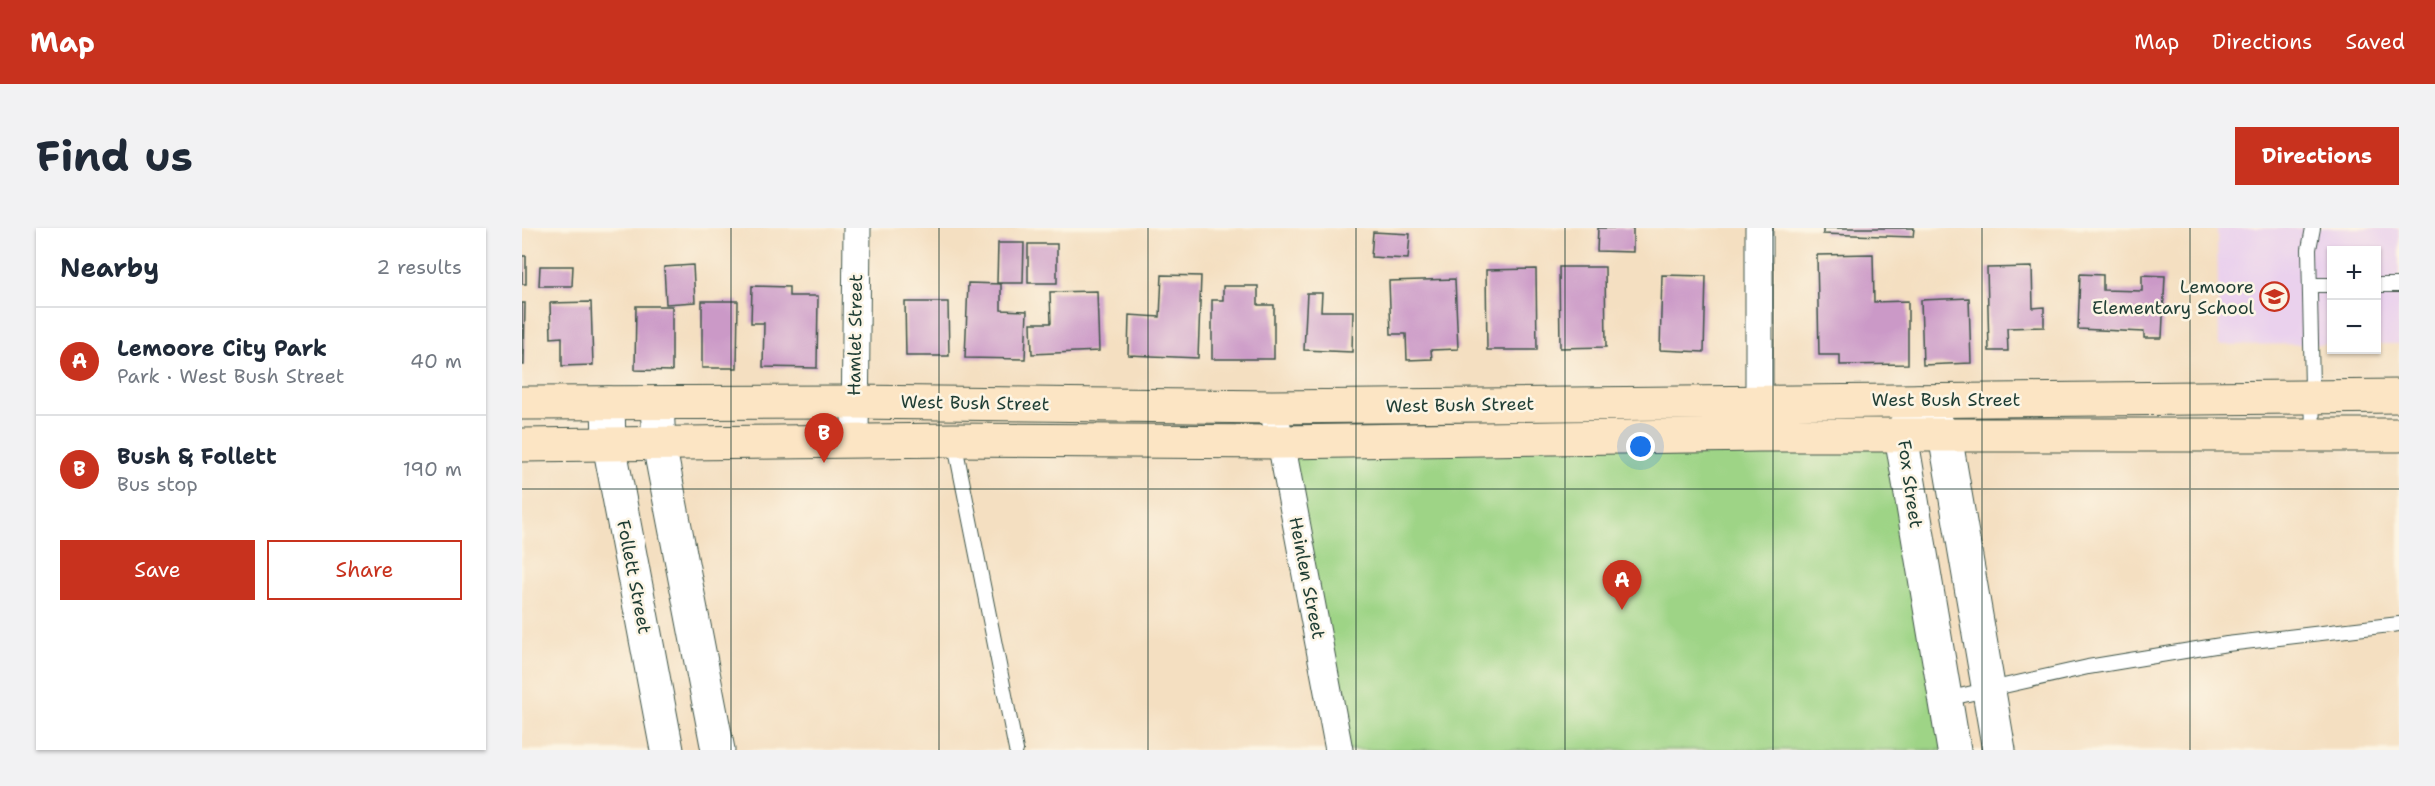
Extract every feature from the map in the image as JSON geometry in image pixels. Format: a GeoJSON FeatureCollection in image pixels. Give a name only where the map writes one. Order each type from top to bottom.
{"type":"FeatureCollection","features":[{"type":"Feature","properties":{"kind":"main road","name":"West Bush Street"},"geometry":{"type":"LineString","coordinates":[[522,403],[854,402],[1272,406],[2399,396]]}},
{"type":"Feature","properties":{"kind":"main road","name":"West Bush Street"},"geometry":{"type":"LineString","coordinates":[[522,445],[954,440],[1281,442],[1759,435],[2399,435]]}},
{"type":"Feature","properties":{"kind":"street","name":"Hamlet Street"},"geometry":{"type":"LineString","coordinates":[[855,441],[857,228]]}},
{"type":"Feature","properties":{"kind":"street"},"geometry":{"type":"LineString","coordinates":[[1759,228],[1759,435]]}},
{"type":"Feature","properties":{"kind":"street","name":"Fox Street"},"geometry":{"type":"LineString","coordinates":[[1954,750],[1901,435],[1918,401],[1945,435],[1999,750]]}},
{"type":"Feature","properties":{"kind":"street","name":"Follett Street"},"geometry":{"type":"LineString","coordinates":[[608,403],[609,444],[667,750]]}},
{"type":"Feature","properties":{"kind":"street"},"geometry":{"type":"LineString","coordinates":[[657,404],[659,444],[718,750]]}},
{"type":"Feature","properties":{"kind":"street","name":"Heinlen Street"},"geometry":{"type":"LineString","coordinates":[[1272,406],[1281,442],[1339,750]]}},
{"type":"Feature","properties":{"kind":"lane"},"geometry":{"type":"LineString","coordinates":[[2313,228],[2309,249],[2313,435]]}},
{"type":"Feature","properties":{"kind":"lane"},"geometry":{"type":"LineString","coordinates":[[2310,285],[2327,285]]}},
{"type":"Feature","properties":{"kind":"lane"},"geometry":{"type":"LineString","coordinates":[[2381,285],[2399,285]]}},
{"type":"Feature","properties":{"kind":"lane"},"geometry":{"type":"LineString","coordinates":[[954,440],[1016,750]]}},
{"type":"Feature","properties":{"kind":"lane"},"geometry":{"type":"LineString","coordinates":[[1945,699],[2088,667],[2227,644],[2399,624]]}},
{"type":"Feature","properties":{"kind":"shaded area","name":"Lemoore Elementary School"},"geometry":{"type":"Polygon","coordinates":[[[2217,228],[2399,228],[2399,344],[2381,344],[2381,246],[2327,246],[2327,344],[2219,345],[2217,228]]]}},
{"type":"Feature","properties":{"kind":"green space"},"geometry":{"type":"Polygon","coordinates":[[[1901,435],[1956,750],[1339,750],[1281,442],[1901,435]]]}},
{"type":"Feature","properties":{"kind":"building"},"geometry":{"type":"Polygon","coordinates":[[[1598,228],[1633,228],[1633,252],[1597,251],[1598,228]]]}},
{"type":"Feature","properties":{"kind":"building"},"geometry":{"type":"Polygon","coordinates":[[[1823,228],[1914,228],[1913,237],[1823,234],[1823,228]]]}},
{"type":"Feature","properties":{"kind":"building"},"geometry":{"type":"Polygon","coordinates":[[[1373,232],[1410,234],[1408,259],[1371,257],[1373,232]]]}},
{"type":"Feature","properties":{"kind":"building"},"geometry":{"type":"Polygon","coordinates":[[[998,243],[1024,243],[1023,283],[997,283],[998,243]]]}},
{"type":"Feature","properties":{"kind":"building"},"geometry":{"type":"Polygon","coordinates":[[[1028,244],[1057,244],[1057,283],[1028,283],[1028,244]]]}},
{"type":"Feature","properties":{"kind":"building"},"geometry":{"type":"Polygon","coordinates":[[[1873,254],[1874,302],[1908,301],[1908,364],[1840,365],[1840,355],[1819,355],[1817,255],[1873,254]]]}},
{"type":"Feature","properties":{"kind":"building"},"geometry":{"type":"Polygon","coordinates":[[[522,256],[526,256],[526,284],[522,284],[522,256]]]}},
{"type":"Feature","properties":{"kind":"building"},"geometry":{"type":"Polygon","coordinates":[[[693,265],[695,302],[666,304],[664,267],[693,265]]]}},
{"type":"Feature","properties":{"kind":"building"},"geometry":{"type":"Polygon","coordinates":[[[540,266],[573,266],[572,286],[539,286],[540,266]]]}},
{"type":"Feature","properties":{"kind":"building"},"geometry":{"type":"Polygon","coordinates":[[[1559,267],[1605,267],[1606,347],[1560,348],[1559,267]]]}},
{"type":"Feature","properties":{"kind":"building"},"geometry":{"type":"Polygon","coordinates":[[[2032,267],[2033,308],[2044,307],[2044,327],[2007,328],[2008,351],[1989,351],[1987,268],[2032,267]]]}},
{"type":"Feature","properties":{"kind":"building"},"geometry":{"type":"Polygon","coordinates":[[[1536,269],[1537,350],[1487,350],[1486,270],[1536,269]]]}},
{"type":"Feature","properties":{"kind":"building"},"geometry":{"type":"Polygon","coordinates":[[[2080,274],[2103,275],[2103,290],[2142,291],[2142,275],[2165,276],[2162,338],[2144,338],[2144,332],[2078,329],[2080,274]]]}},
{"type":"Feature","properties":{"kind":"building"},"geometry":{"type":"Polygon","coordinates":[[[1162,275],[1201,276],[1198,358],[1128,355],[1129,315],[1160,317],[1162,275]]]}},
{"type":"Feature","properties":{"kind":"building"},"geometry":{"type":"Polygon","coordinates":[[[1662,275],[1706,276],[1704,352],[1660,350],[1662,275]]]}},
{"type":"Feature","properties":{"kind":"building"},"geometry":{"type":"Polygon","coordinates":[[[1455,279],[1458,349],[1431,350],[1432,359],[1407,360],[1406,334],[1391,334],[1389,281],[1455,279]]]}},
{"type":"Feature","properties":{"kind":"building"},"geometry":{"type":"Polygon","coordinates":[[[968,283],[1001,284],[1001,310],[1027,311],[1025,359],[965,358],[968,283]]]}},
{"type":"Feature","properties":{"kind":"building"},"geometry":{"type":"Polygon","coordinates":[[[752,286],[789,287],[789,296],[818,296],[817,368],[763,367],[764,323],[751,323],[752,286]]]}},
{"type":"Feature","properties":{"kind":"building"},"geometry":{"type":"Polygon","coordinates":[[[1223,286],[1258,286],[1258,305],[1274,305],[1274,359],[1212,359],[1212,300],[1223,300],[1223,286]]]}},
{"type":"Feature","properties":{"kind":"building"},"geometry":{"type":"Polygon","coordinates":[[[1097,291],[1099,351],[1032,354],[1031,323],[1051,323],[1050,292],[1097,291]]]}},
{"type":"Feature","properties":{"kind":"building"},"geometry":{"type":"Polygon","coordinates":[[[1307,293],[1322,293],[1321,311],[1353,311],[1352,352],[1304,350],[1307,293]]]}},
{"type":"Feature","properties":{"kind":"building"},"geometry":{"type":"Polygon","coordinates":[[[1969,298],[1971,363],[1923,365],[1921,300],[1969,298]]]}},
{"type":"Feature","properties":{"kind":"building"},"geometry":{"type":"Polygon","coordinates":[[[702,301],[738,301],[737,368],[702,368],[702,301]]]}},
{"type":"Feature","properties":{"kind":"building"},"geometry":{"type":"Polygon","coordinates":[[[591,302],[593,365],[562,366],[562,337],[551,338],[550,303],[591,302]]]}},
{"type":"Feature","properties":{"kind":"building"},"geometry":{"type":"Polygon","coordinates":[[[905,302],[948,302],[949,356],[906,356],[905,302]]]}},
{"type":"Feature","properties":{"kind":"building"},"geometry":{"type":"Polygon","coordinates":[[[522,303],[525,303],[524,365],[522,365],[522,303]]]}},
{"type":"Feature","properties":{"kind":"building"},"geometry":{"type":"Polygon","coordinates":[[[636,306],[672,306],[672,371],[635,370],[636,306]]]}},
{"type":"Feature","properties":{"kind":"place","name":"Lemoore Elementary School"},"geometry":{"type":"Point","coordinates":[2275,297]}},
{"type":"Feature","properties":{"kind":"place","name":"Bush & Follett"},"geometry":{"type":"Point","coordinates":[824,463]}},
{"type":"Feature","properties":{"kind":"place","name":"Lemoore City Park"},"geometry":{"type":"Point","coordinates":[1622,610]}}]}
